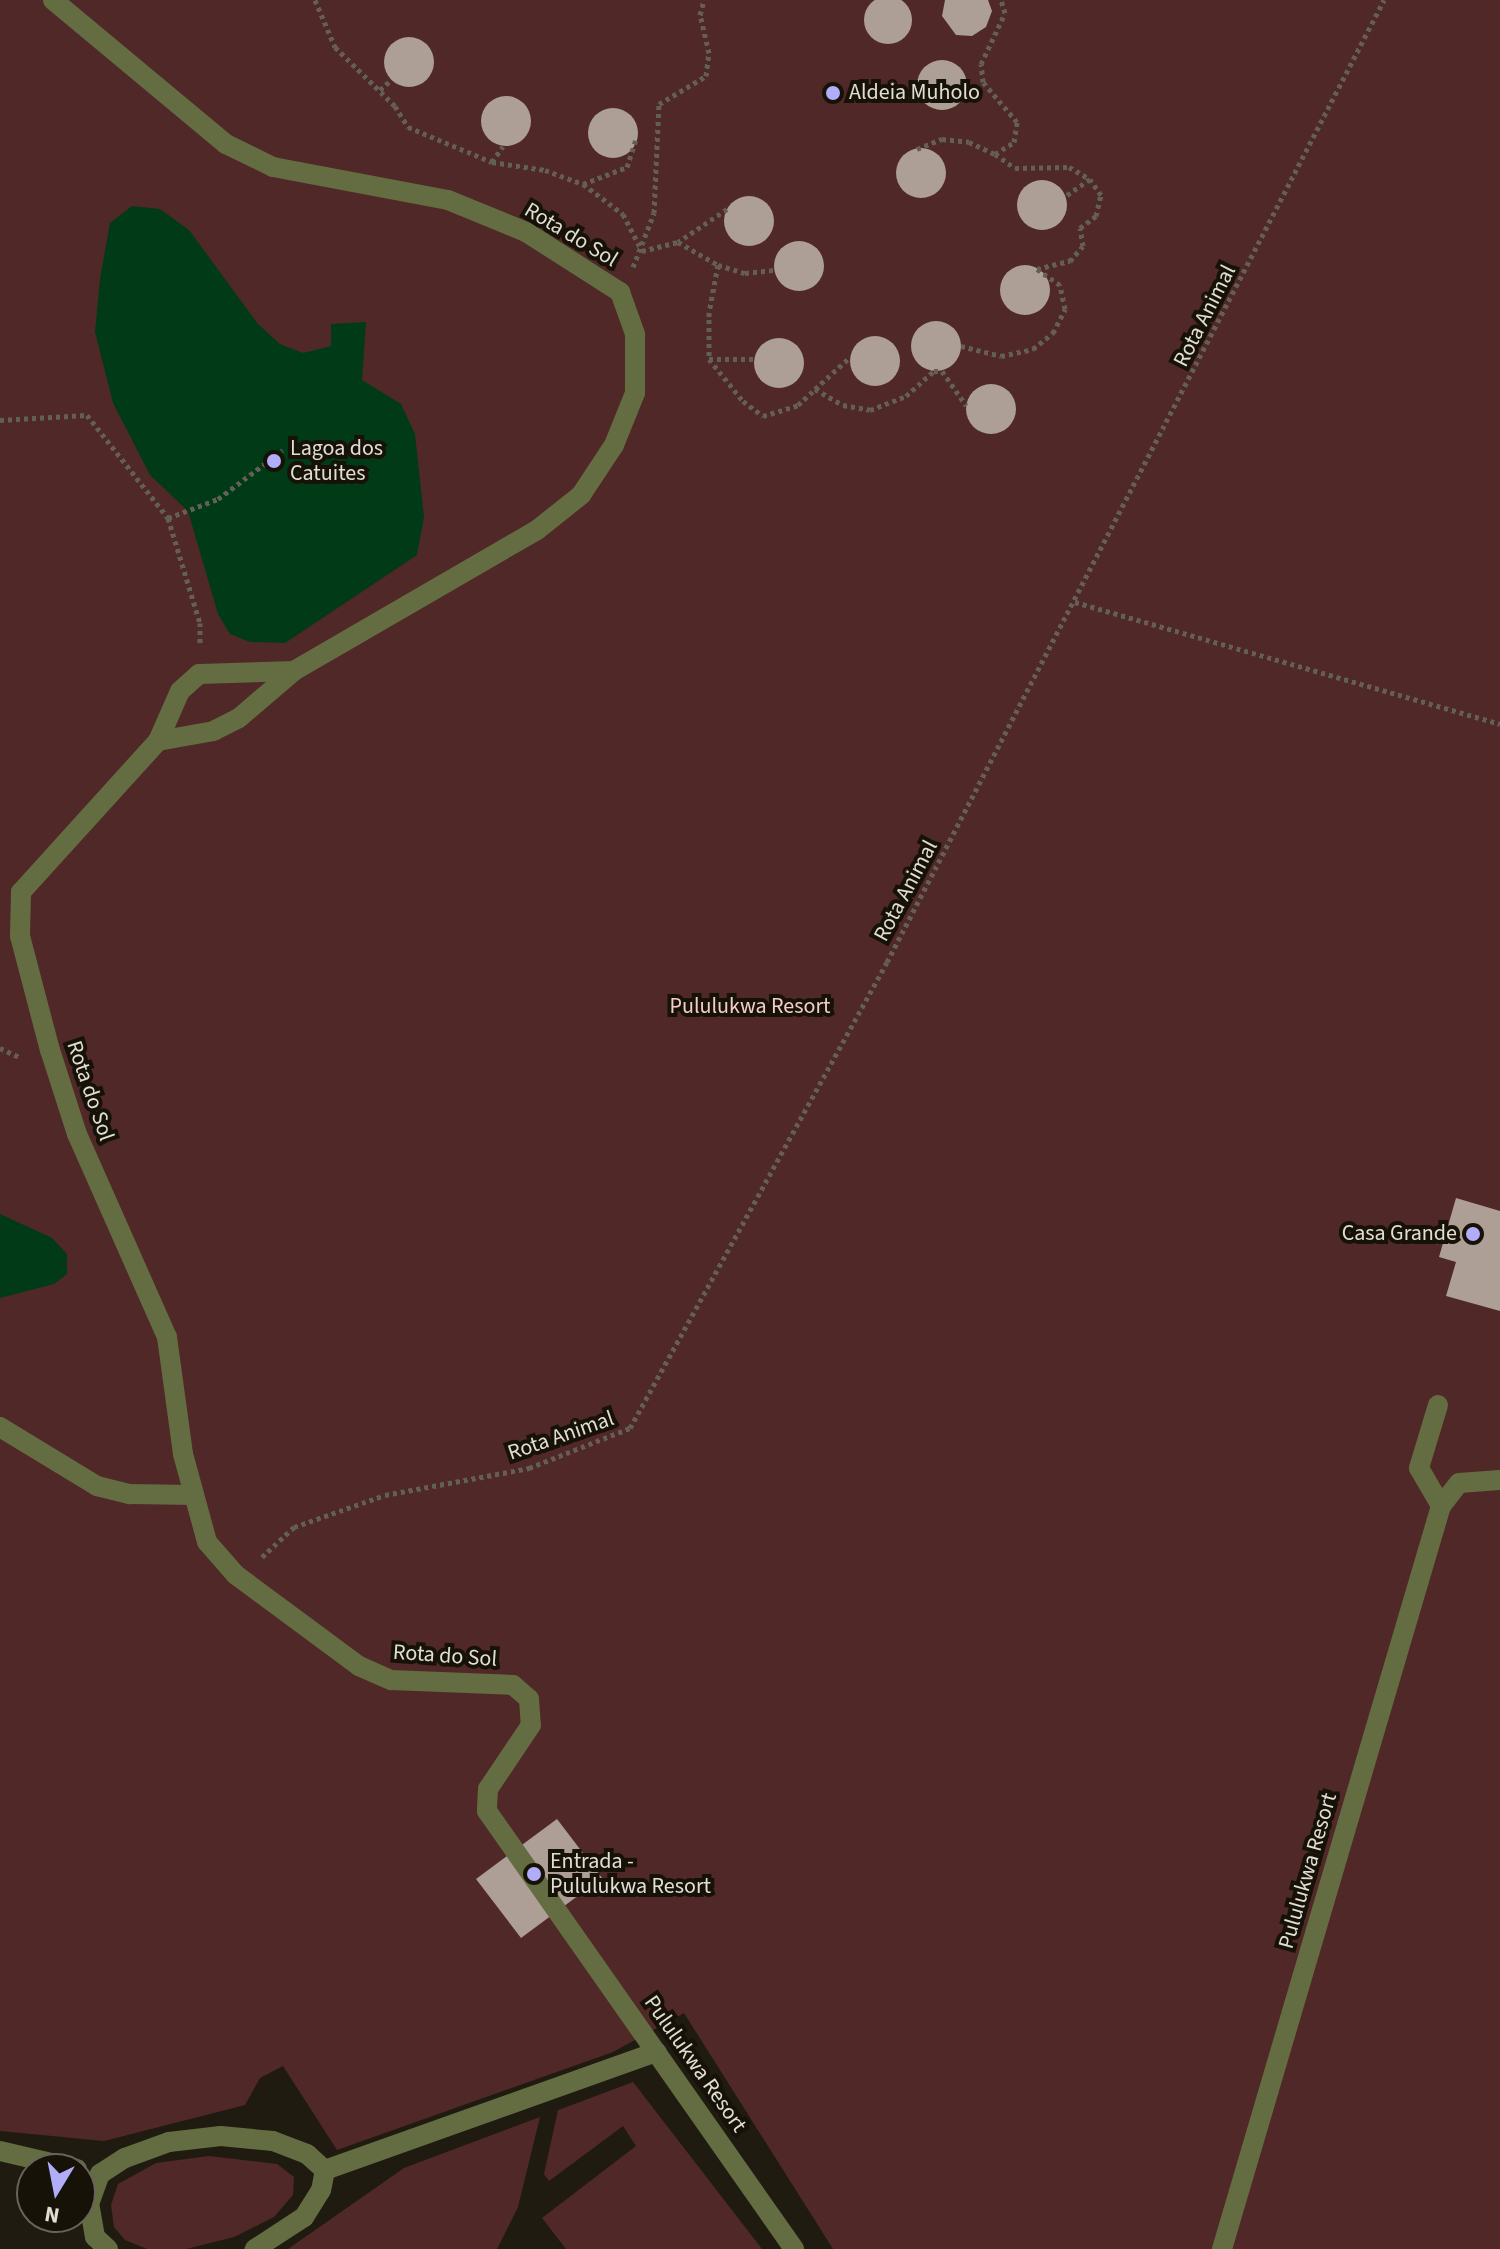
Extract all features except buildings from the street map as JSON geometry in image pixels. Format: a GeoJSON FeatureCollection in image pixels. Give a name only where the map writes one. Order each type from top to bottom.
{"type":"FeatureCollection","features":[{"type":"Feature","properties":{"kind":"street","name":"Rota do Sol"},"geometry":{"type":"LineString","coordinates":[[53,0],[226,144],[273,167],[448,200],[526,232],[620,292],[635,334],[635,393],[614,445],[581,495],[537,530],[294,671],[239,718],[214,731],[158,741]]}},
{"type":"Feature","properties":{"kind":"street","name":"Rota do Sol"},"geometry":{"type":"LineString","coordinates":[[294,671],[199,674],[180,691],[158,741],[21,892],[20,936],[77,1134],[167,1337],[193,1495],[207,1542],[224,1563],[359,1666],[391,1680],[513,1685],[529,1699],[531,1725],[488,1789],[487,1811],[556,1907]]}},
{"type":"Feature","properties":{"kind":"street"},"geometry":{"type":"LineString","coordinates":[[1438,1405],[1419,1468],[1441,1506],[1459,1483],[1500,1480]]}},
{"type":"Feature","properties":{"kind":"street"},"geometry":{"type":"LineString","coordinates":[[0,1427],[97,1486],[130,1494],[193,1495]]}},
{"type":"Feature","properties":{"kind":"street","name":"Pululukwa Resort"},"geometry":{"type":"LineString","coordinates":[[1222,2249],[1441,1506]]}},
{"type":"Feature","properties":{"kind":"street","name":"Pululukwa Resort"},"geometry":{"type":"LineString","coordinates":[[556,1907],[794,2249]]}},
{"type":"Feature","properties":{"kind":"street"},"geometry":{"type":"LineString","coordinates":[[325,2170],[657,2052]]}},
{"type":"Feature","properties":{"kind":"street"},"geometry":{"type":"LineString","coordinates":[[96,2167],[169,2142],[221,2136],[273,2141],[307,2154],[325,2170]]}},
{"type":"Feature","properties":{"kind":"street"},"geometry":{"type":"LineString","coordinates":[[255,2249],[304,2217],[321,2190],[325,2170]]}},
{"type":"Feature","properties":{"kind":"street"},"geometry":{"type":"LineString","coordinates":[[94,2233],[108,2249]]}},
{"type":"Feature","properties":{"kind":"path"},"geometry":{"type":"LineString","coordinates":[[315,0],[335,47],[380,90],[408,127],[435,143],[492,162],[545,170],[583,184],[623,214],[642,251]]}},
{"type":"Feature","properties":{"kind":"path"},"geometry":{"type":"LineString","coordinates":[[620,292],[642,251],[659,171],[659,104],[706,76],[709,53],[700,15],[704,0]]}},
{"type":"Feature","properties":{"kind":"path"},"geometry":{"type":"LineString","coordinates":[[995,154],[1014,142],[1017,122],[983,82],[981,64],[1005,13],[1001,0]]}},
{"type":"Feature","properties":{"kind":"path","name":"Rota Animal"},"geometry":{"type":"LineString","coordinates":[[254,1564],[294,1527],[385,1495],[529,1468],[630,1428],[887,962],[1384,0]]}},
{"type":"Feature","properties":{"kind":"path"},"geometry":{"type":"LineString","coordinates":[[380,90],[391,80]]}},
{"type":"Feature","properties":{"kind":"path"},"geometry":{"type":"LineString","coordinates":[[917,149],[942,139],[969,142],[1015,168],[1069,167],[1090,179],[1101,195],[1096,216],[1080,228],[1083,246],[1070,261],[1037,269],[1060,285],[1065,309],[1053,333],[1033,349],[1001,356],[961,346]]}},
{"type":"Feature","properties":{"kind":"path"},"geometry":{"type":"LineString","coordinates":[[583,184],[627,167],[636,140]]}},
{"type":"Feature","properties":{"kind":"path"},"geometry":{"type":"LineString","coordinates":[[492,162],[503,146]]}},
{"type":"Feature","properties":{"kind":"path"},"geometry":{"type":"LineString","coordinates":[[1066,196],[1090,179]]}},
{"type":"Feature","properties":{"kind":"path"},"geometry":{"type":"LineString","coordinates":[[642,251],[678,242],[727,209]]}},
{"type":"Feature","properties":{"kind":"path"},"geometry":{"type":"LineString","coordinates":[[678,242],[718,265],[745,273],[775,270]]}},
{"type":"Feature","properties":{"kind":"path"},"geometry":{"type":"LineString","coordinates":[[718,265],[709,312],[709,359],[743,401],[763,416],[798,405],[850,357]]}},
{"type":"Feature","properties":{"kind":"path"},"geometry":{"type":"LineString","coordinates":[[709,359],[754,359]]}},
{"type":"Feature","properties":{"kind":"path"},"geometry":{"type":"LineString","coordinates":[[815,389],[843,405],[870,410],[906,396],[934,371],[942,371],[966,405]]}},
{"type":"Feature","properties":{"kind":"path"},"geometry":{"type":"LineString","coordinates":[[0,420],[87,415],[168,518],[200,623],[199,674]]}},
{"type":"Feature","properties":{"kind":"path"},"geometry":{"type":"LineString","coordinates":[[168,518],[218,499],[283,450]]}},
{"type":"Feature","properties":{"kind":"path"},"geometry":{"type":"LineString","coordinates":[[1075,602],[1500,724]]}},
{"type":"Feature","properties":{"kind":"green space","name":"Pululukwa Resort"},"geometry":{"type":"Polygon","coordinates":[[[0,0],[1500,0],[1500,2249],[833,2249],[684,2013],[613,2052],[337,2150],[283,2066],[260,2078],[245,2105],[104,2141],[0,2131],[0,0]]]}},
{"type":"Feature","properties":{"kind":"green space"},"geometry":{"type":"Polygon","coordinates":[[[633,2082],[762,2249],[566,2249],[542,2218],[636,2146],[623,2126],[549,2181],[544,2174],[558,2110],[633,2082]]]}},
{"type":"Feature","properties":{"kind":"green space"},"geometry":{"type":"Polygon","coordinates":[[[540,2117],[518,2207],[497,2249],[288,2249],[404,2168],[540,2117]]]}},
{"type":"Feature","properties":{"kind":"green space"},"geometry":{"type":"Polygon","coordinates":[[[209,2156],[277,2164],[294,2177],[293,2195],[274,2217],[234,2237],[186,2249],[147,2249],[125,2240],[114,2227],[111,2205],[118,2184],[156,2163],[209,2156]]]}},
{"type":"Feature","properties":{"kind":"shaded area","name":"Lagoa dos Catuites"},"geometry":{"type":"Polygon","coordinates":[[[132,206],[160,209],[189,230],[258,324],[280,344],[303,353],[331,346],[331,324],[366,322],[362,380],[401,404],[415,434],[424,517],[417,555],[285,643],[250,642],[230,634],[218,614],[188,511],[150,475],[113,403],[95,332],[100,279],[110,223],[132,206]]]}},
{"type":"Feature","properties":{"kind":"shaded area"},"geometry":{"type":"Polygon","coordinates":[[[0,1214],[52,1238],[67,1254],[67,1274],[54,1284],[0,1298],[0,1214]]]}},
{"type":"Feature","properties":{"kind":"place","name":"Aldeia Muholo"},"geometry":{"type":"Point","coordinates":[833,93]}},
{"type":"Feature","properties":{"kind":"place","name":"Lagoa dos Catuites"},"geometry":{"type":"Point","coordinates":[274,461]}},
{"type":"Feature","properties":{"kind":"place","name":"Casa Grande"},"geometry":{"type":"Point","coordinates":[1473,1234]}},
{"type":"Feature","properties":{"kind":"place","name":"Entrada - Pululukwa Resort"},"geometry":{"type":"Point","coordinates":[534,1874]}}]}
